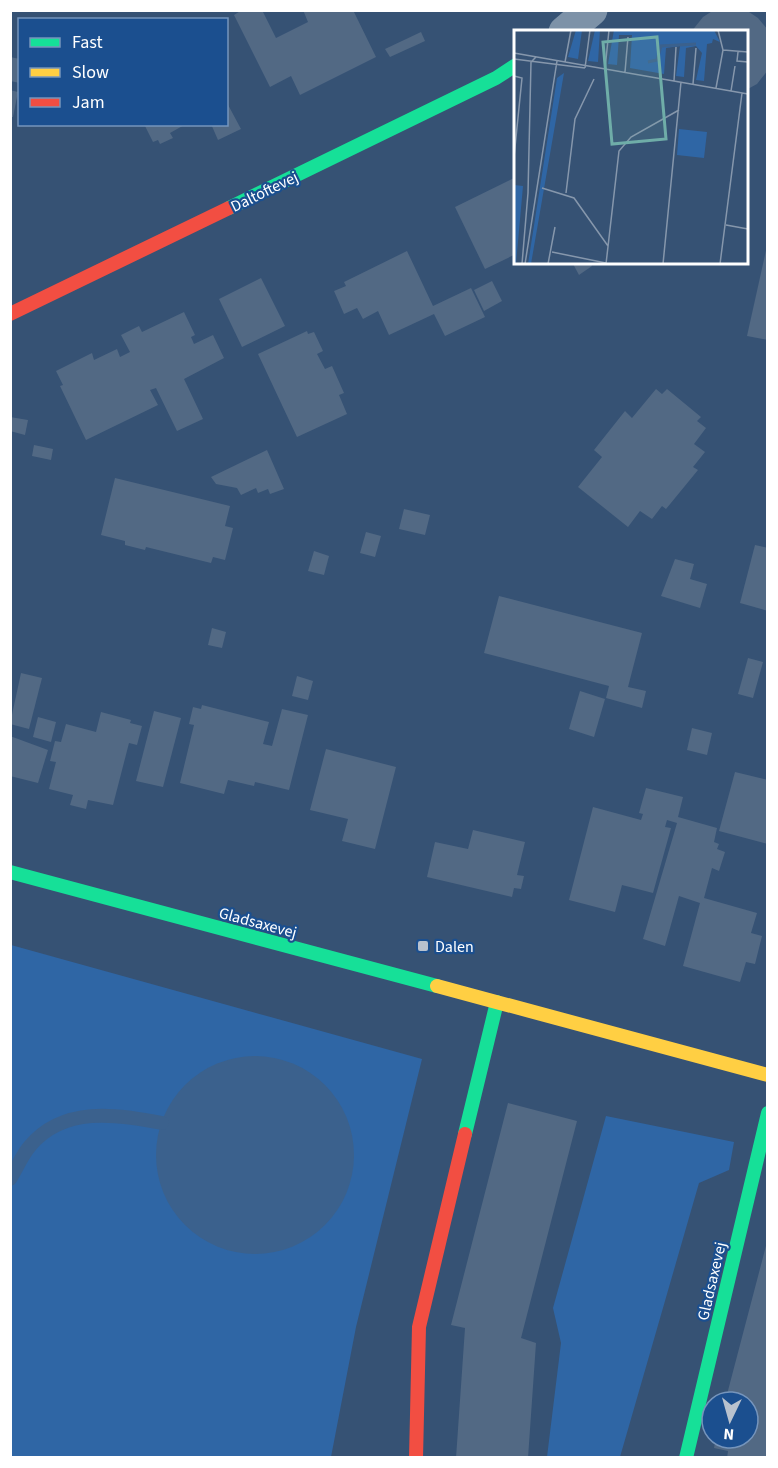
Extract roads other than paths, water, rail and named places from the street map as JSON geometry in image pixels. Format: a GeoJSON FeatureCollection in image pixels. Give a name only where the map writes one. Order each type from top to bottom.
{"type":"FeatureCollection","features":[{"type":"Feature","properties":{"kind":"street"},"geometry":{"type":"LineString","coordinates":[[567,30],[591,10]]}},
{"type":"Feature","properties":{"kind":"street","name":"Daltoftevej"},"geometry":{"type":"LineString","coordinates":[[10,314],[496,78],[514,65]]}},
{"type":"Feature","properties":{"kind":"street","name":"Gladsaxevej"},"geometry":{"type":"LineString","coordinates":[[10,872],[768,1075]]}},
{"type":"Feature","properties":{"kind":"street"},"geometry":{"type":"LineString","coordinates":[[416,1458],[419,1328],[497,1002]]}},
{"type":"Feature","properties":{"kind":"street","name":"Gladsaxevej"},"geometry":{"type":"LineString","coordinates":[[686,1458],[768,1113]]}},
{"type":"Feature","properties":{"kind":"waterway"},"geometry":{"type":"LineString","coordinates":[[10,1179],[30,1146],[43,1133],[58,1124],[92,1116],[127,1117],[162,1123]]}},
{"type":"Feature","properties":{"kind":"place","name":"Dalen"},"geometry":{"type":"Point","coordinates":[423,946]}}]}
